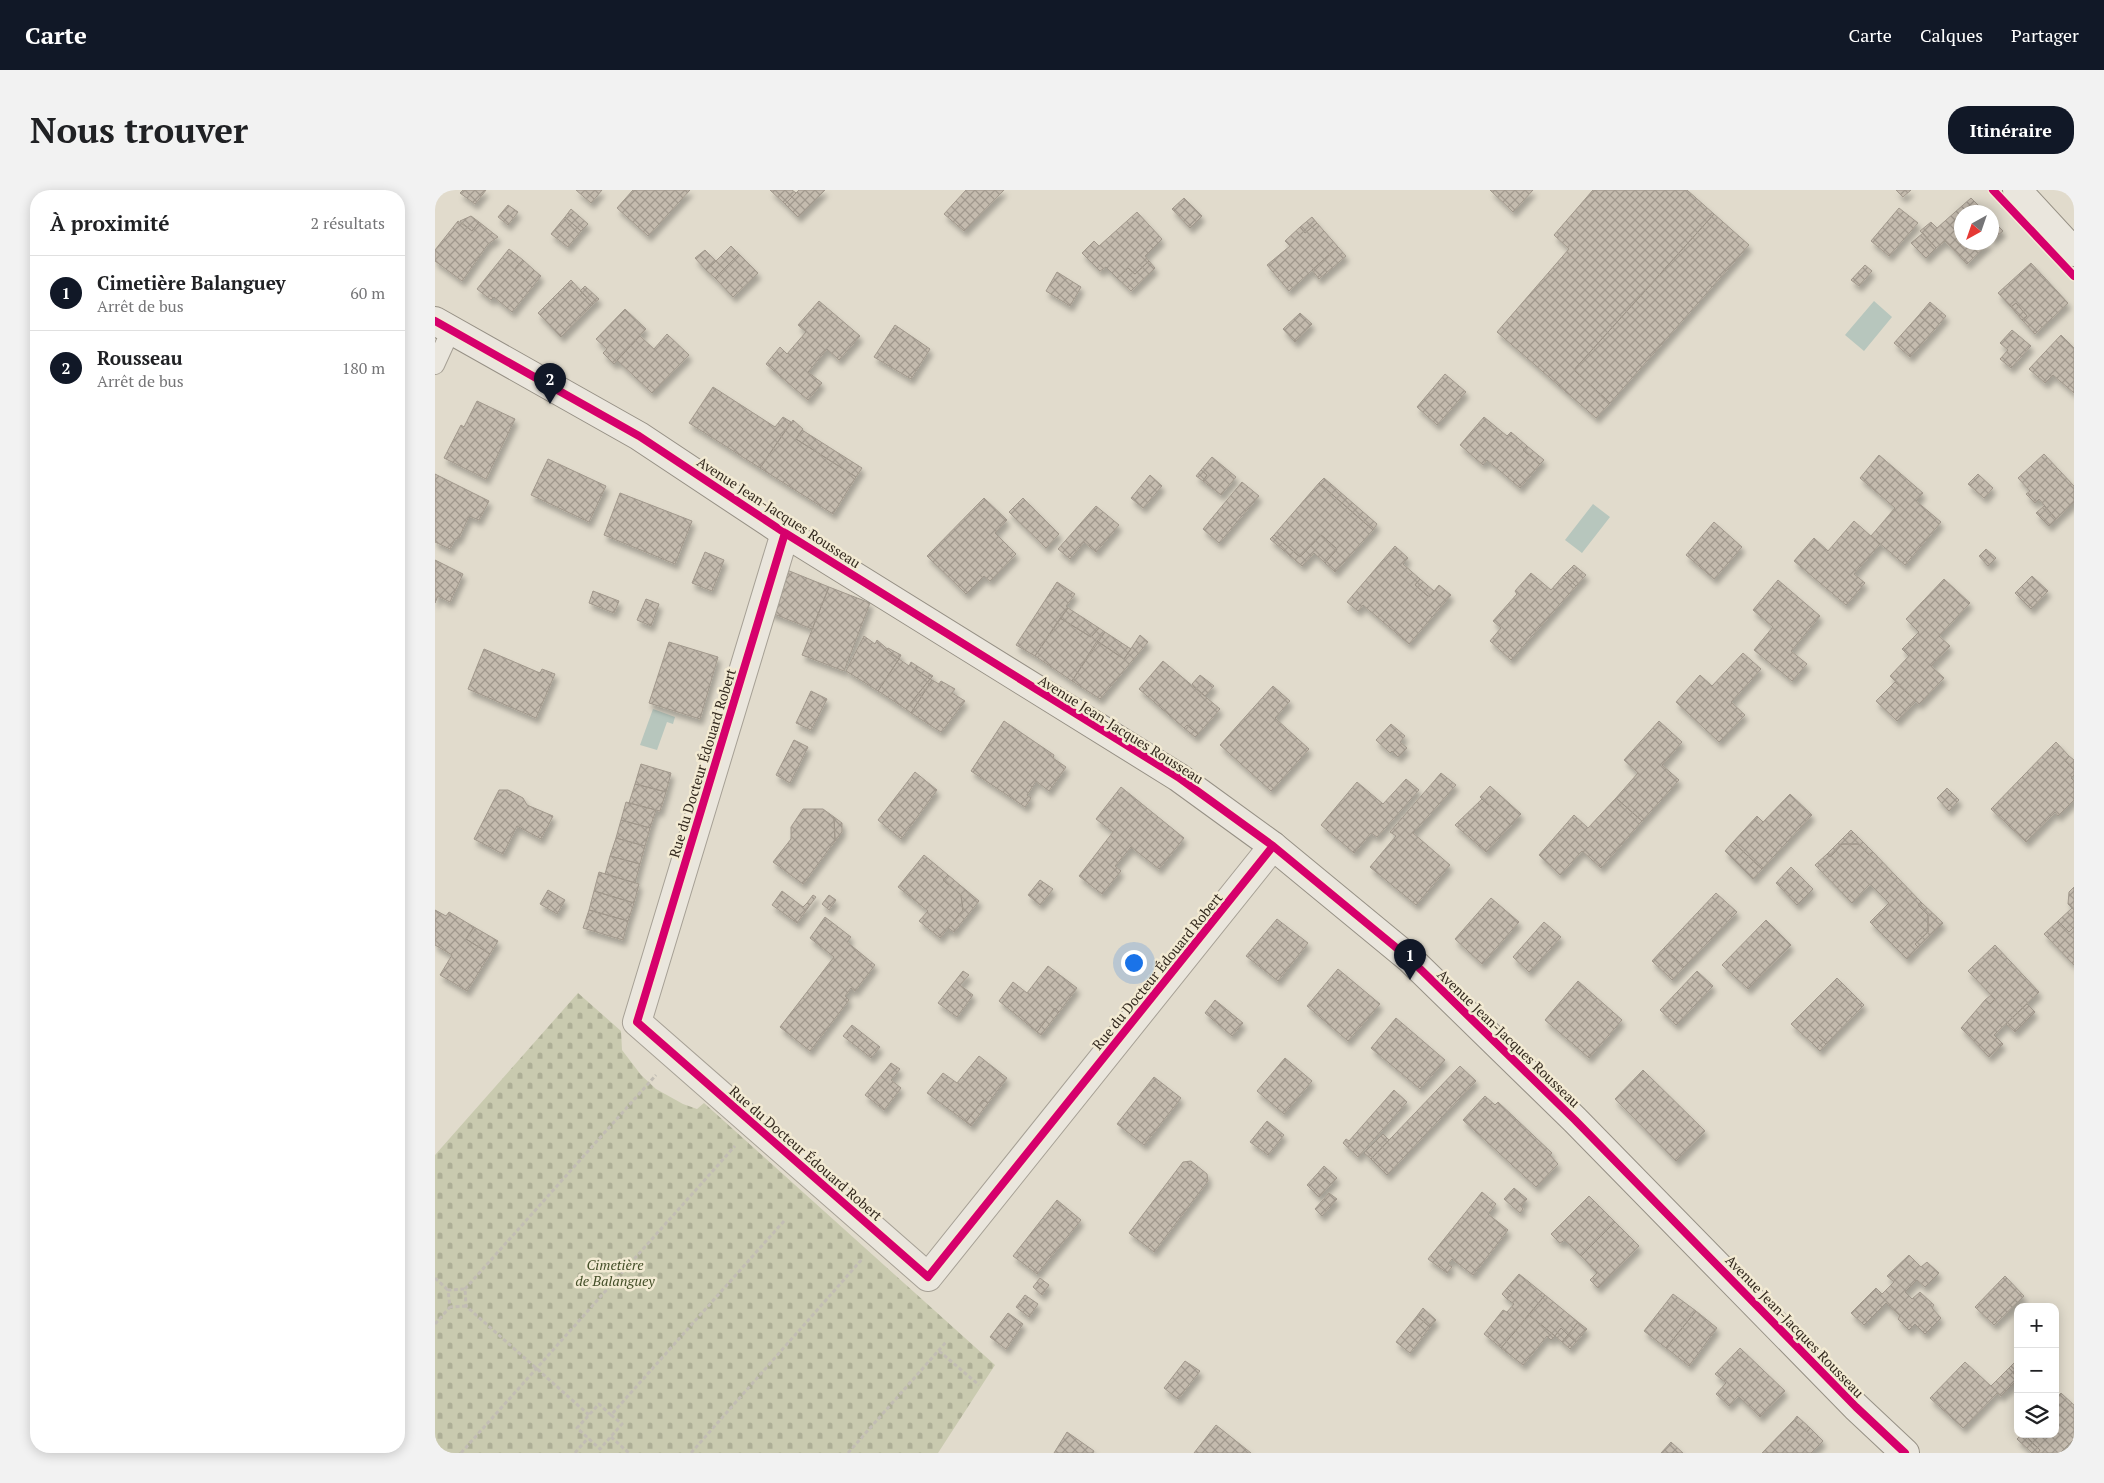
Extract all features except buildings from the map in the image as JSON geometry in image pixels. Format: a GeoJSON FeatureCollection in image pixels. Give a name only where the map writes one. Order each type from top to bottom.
{"type":"FeatureCollection","features":[{"type":"Feature","properties":{"kind":"street"},"geometry":{"type":"LineString","coordinates":[[2017,190],[2074,252]]}},
{"type":"Feature","properties":{"kind":"street","name":"Avenue Jean-Jacques Rousseau"},"geometry":{"type":"LineString","coordinates":[[443,325],[639,436],[785,533],[1178,777],[1273,846],[1410,959],[1575,1120],[1856,1407],[1905,1453]]}},
{"type":"Feature","properties":{"kind":"street","name":"Rue du Docteur Édouard Robert"},"geometry":{"type":"LineString","coordinates":[[785,533],[637,1022],[928,1277],[1273,846]]}},
{"type":"Feature","properties":{"kind":"lane"},"geometry":{"type":"LineString","coordinates":[[435,365],[443,325]]}},
{"type":"Feature","properties":{"kind":"path"},"geometry":{"type":"LineString","coordinates":[[448,1290],[465,1289],[674,1054]]}},
{"type":"Feature","properties":{"kind":"path"},"geometry":{"type":"LineString","coordinates":[[461,1453],[737,1143]]}},
{"type":"Feature","properties":{"kind":"path"},"geometry":{"type":"LineString","coordinates":[[611,1415],[784,1221]]}},
{"type":"Feature","properties":{"kind":"path"},"geometry":{"type":"LineString","coordinates":[[691,1453],[863,1258]]}},
{"type":"Feature","properties":{"kind":"path"},"geometry":{"type":"LineString","coordinates":[[435,1278],[448,1290],[450,1307]]}},
{"type":"Feature","properties":{"kind":"path"},"geometry":{"type":"LineString","coordinates":[[465,1289],[466,1306]]}},
{"type":"Feature","properties":{"kind":"path"},"geometry":{"type":"LineString","coordinates":[[435,1324],[450,1307],[466,1306],[589,1415]]}},
{"type":"Feature","properties":{"kind":"path"},"geometry":{"type":"LineString","coordinates":[[848,1453],[947,1341]]}},
{"type":"Feature","properties":{"kind":"path"},"geometry":{"type":"LineString","coordinates":[[939,1350],[979,1385]]}},
{"type":"Feature","properties":{"kind":"path"},"geometry":{"type":"LineString","coordinates":[[599,1404],[611,1415],[622,1424],[600,1449],[577,1428],[599,1404]]}},
{"type":"Feature","properties":{"kind":"path"},"geometry":{"type":"LineString","coordinates":[[611,1437],[629,1453]]}},
{"type":"Feature","properties":{"kind":"path"},"geometry":{"type":"LineString","coordinates":[[575,1453],[588,1438]]}},
{"type":"Feature","properties":{"kind":"green space","name":"Cimetière de Balanguey"},"geometry":{"type":"Polygon","coordinates":[[[578,993],[621,1031],[622,1050],[641,1075],[656,1089],[683,1104],[697,1109],[704,1103],[995,1365],[938,1453],[435,1453],[435,1155],[578,993]]]}},
{"type":"Feature","properties":{"kind":"shaded area"},"geometry":{"type":"Polygon","coordinates":[[[1874,301],[1892,317],[1864,351],[1845,335],[1874,301]]]}},
{"type":"Feature","properties":{"kind":"shaded area"},"geometry":{"type":"Polygon","coordinates":[[[1593,504],[1610,517],[1582,553],[1565,540],[1593,504]]]}},
{"type":"Feature","properties":{"kind":"shaded area"},"geometry":{"type":"Polygon","coordinates":[[[653,709],[675,717],[673,724],[667,722],[657,750],[640,745],[653,709]]]}},
{"type":"Feature","properties":{"kind":"cycle path"},"geometry":{"type":"LineString","coordinates":[[1993,190],[2074,276]]}},
{"type":"Feature","properties":{"kind":"cycle path"},"geometry":{"type":"LineString","coordinates":[[435,321],[639,436],[785,533],[1178,777],[1273,846],[1410,959],[1575,1120],[1856,1407],[1905,1453]]}},
{"type":"Feature","properties":{"kind":"cycle path"},"geometry":{"type":"LineString","coordinates":[[785,533],[637,1022],[928,1277],[1273,846]]}},
{"type":"Feature","properties":{"kind":"place","name":"Rousseau"},"geometry":{"type":"Point","coordinates":[550,404]}},
{"type":"Feature","properties":{"kind":"place","name":"Cimetière Balanguey"},"geometry":{"type":"Point","coordinates":[1410,980]}}]}
